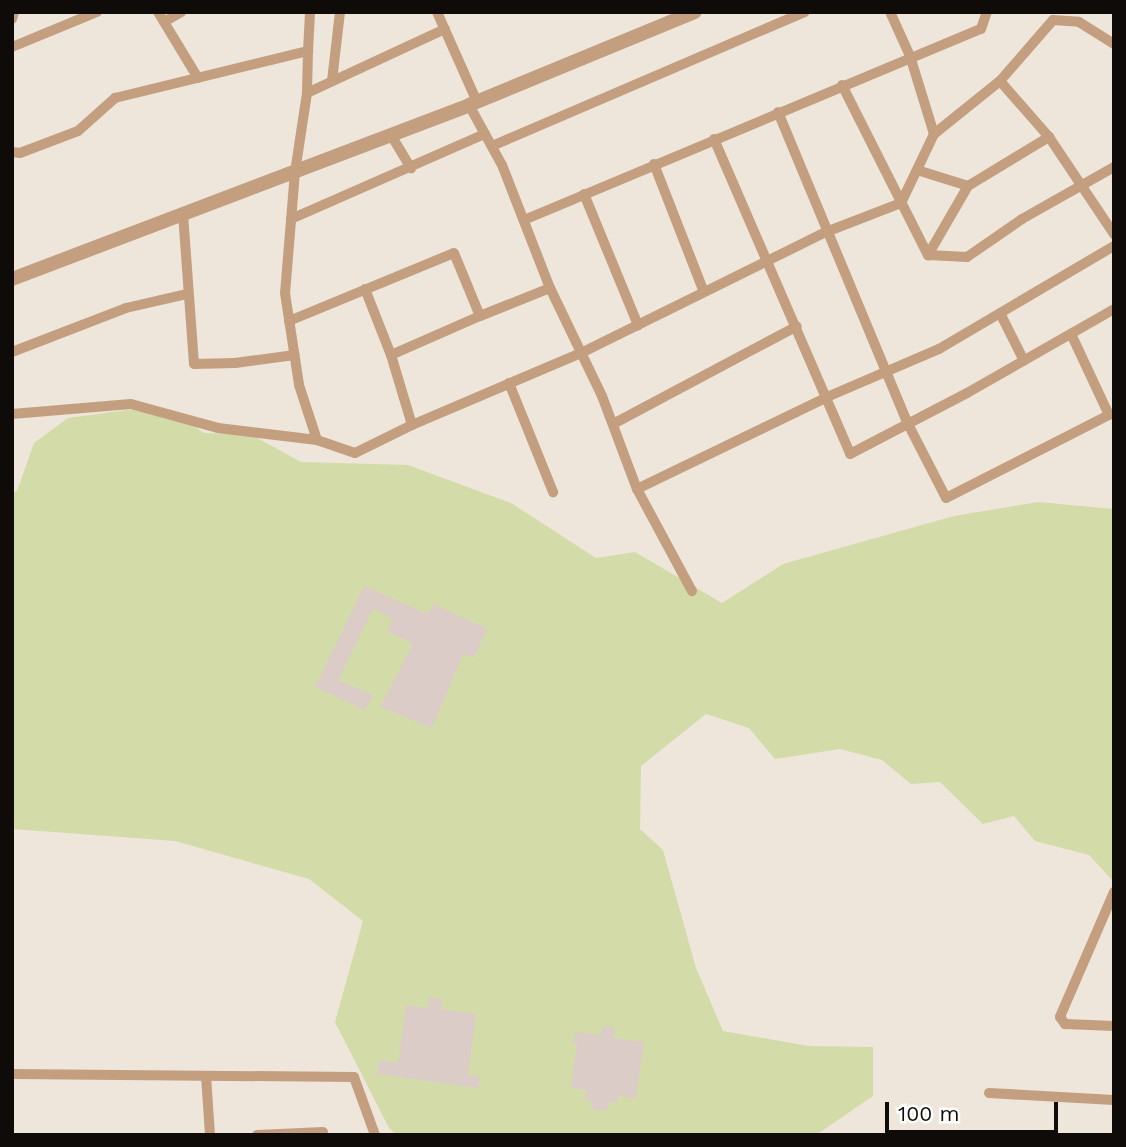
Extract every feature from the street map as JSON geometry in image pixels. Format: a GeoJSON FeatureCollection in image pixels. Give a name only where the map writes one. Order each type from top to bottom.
{"type":"FeatureCollection","features":[{"type":"Feature","properties":{"kind":"street"},"geometry":{"type":"LineString","coordinates":[[12,19],[14,12]]}},
{"type":"Feature","properties":{"kind":"street"},"geometry":{"type":"LineString","coordinates":[[12,47],[72,17],[97,12]]}},
{"type":"Feature","properties":{"kind":"street"},"geometry":{"type":"LineString","coordinates":[[181,12],[161,17],[198,78]]}},
{"type":"Feature","properties":{"kind":"street"},"geometry":{"type":"LineString","coordinates":[[310,12],[307,93],[295,172],[285,293],[299,385],[317,440]]}},
{"type":"Feature","properties":{"kind":"street"},"geometry":{"type":"LineString","coordinates":[[332,82],[340,15],[351,12]]}},
{"type":"Feature","properties":{"kind":"street"},"geometry":{"type":"LineString","coordinates":[[437,12],[485,134],[524,220],[550,288],[613,424],[638,489],[692,592]]}},
{"type":"Feature","properties":{"kind":"street"},"geometry":{"type":"LineString","coordinates":[[12,279],[473,104],[695,12]]}},
{"type":"Feature","properties":{"kind":"street"},"geometry":{"type":"LineString","coordinates":[[492,146],[805,12]]}},
{"type":"Feature","properties":{"kind":"street"},"geometry":{"type":"LineString","coordinates":[[890,12],[910,56],[934,134]]}},
{"type":"Feature","properties":{"kind":"street"},"geometry":{"type":"LineString","coordinates":[[524,220],[910,56],[981,29],[988,12]]}},
{"type":"Feature","properties":{"kind":"street"},"geometry":{"type":"LineString","coordinates":[[12,414],[131,404],[218,428],[317,440],[355,453],[412,425],[581,353],[827,232],[901,203],[934,134],[1000,81],[1053,16],[1079,22],[1114,44]]}},
{"type":"Feature","properties":{"kind":"street"},"geometry":{"type":"LineString","coordinates":[[307,93],[444,29]]}},
{"type":"Feature","properties":{"kind":"street"},"geometry":{"type":"LineString","coordinates":[[12,152],[20,153],[78,131],[115,98],[309,51]]}},
{"type":"Feature","properties":{"kind":"street"},"geometry":{"type":"LineString","coordinates":[[1000,81],[1049,137],[1114,234]]}},
{"type":"Feature","properties":{"kind":"street"},"geometry":{"type":"LineString","coordinates":[[842,85],[928,255]]}},
{"type":"Feature","properties":{"kind":"street"},"geometry":{"type":"LineString","coordinates":[[778,112],[908,424],[946,498],[1112,417],[1071,334]]}},
{"type":"Feature","properties":{"kind":"street"},"geometry":{"type":"LineString","coordinates":[[291,219],[485,134]]}},
{"type":"Feature","properties":{"kind":"street"},"geometry":{"type":"LineString","coordinates":[[391,135],[411,168]]}},
{"type":"Feature","properties":{"kind":"street"},"geometry":{"type":"LineString","coordinates":[[928,255],[968,186],[1049,137]]}},
{"type":"Feature","properties":{"kind":"street"},"geometry":{"type":"LineString","coordinates":[[714,139],[850,454],[1024,361],[1114,309]]}},
{"type":"Feature","properties":{"kind":"street"},"geometry":{"type":"LineString","coordinates":[[654,164],[704,292]]}},
{"type":"Feature","properties":{"kind":"street"},"geometry":{"type":"LineString","coordinates":[[928,255],[967,257],[1080,183],[1114,167]]}},
{"type":"Feature","properties":{"kind":"street"},"geometry":{"type":"LineString","coordinates":[[917,170],[968,186]]}},
{"type":"Feature","properties":{"kind":"street"},"geometry":{"type":"LineString","coordinates":[[584,194],[638,325]]}},
{"type":"Feature","properties":{"kind":"street"},"geometry":{"type":"LineString","coordinates":[[183,214],[194,364],[235,363],[294,355]]}},
{"type":"Feature","properties":{"kind":"street"},"geometry":{"type":"LineString","coordinates":[[638,489],[827,397],[939,349],[1001,315],[1114,246]]}},
{"type":"Feature","properties":{"kind":"street"},"geometry":{"type":"LineString","coordinates":[[289,321],[454,253],[480,316]]}},
{"type":"Feature","properties":{"kind":"street"},"geometry":{"type":"LineString","coordinates":[[391,355],[550,288]]}},
{"type":"Feature","properties":{"kind":"street"},"geometry":{"type":"LineString","coordinates":[[365,289],[391,355],[412,425]]}},
{"type":"Feature","properties":{"kind":"street"},"geometry":{"type":"LineString","coordinates":[[12,352],[126,308],[187,294]]}},
{"type":"Feature","properties":{"kind":"street"},"geometry":{"type":"LineString","coordinates":[[1001,315],[1024,361]]}},
{"type":"Feature","properties":{"kind":"street"},"geometry":{"type":"LineString","coordinates":[[613,424],[797,326]]}},
{"type":"Feature","properties":{"kind":"street"},"geometry":{"type":"LineString","coordinates":[[509,383],[553,492]]}},
{"type":"Feature","properties":{"kind":"street"},"geometry":{"type":"LineString","coordinates":[[1114,892],[1060,1017],[1065,1024],[1114,1026]]}},
{"type":"Feature","properties":{"kind":"street"},"geometry":{"type":"LineString","coordinates":[[12,1074],[354,1077],[375,1135]]}},
{"type":"Feature","properties":{"kind":"street"},"geometry":{"type":"LineString","coordinates":[[206,1076],[210,1135]]}},
{"type":"Feature","properties":{"kind":"street"},"geometry":{"type":"LineString","coordinates":[[989,1093],[1114,1100]]}},
{"type":"Feature","properties":{"kind":"street"},"geometry":{"type":"LineString","coordinates":[[257,1135],[323,1132]]}},
{"type":"Feature","properties":{"kind":"green space"},"geometry":{"type":"Polygon","coordinates":[[[135,409],[181,417],[204,433],[250,434],[301,462],[408,465],[511,503],[596,558],[635,552],[722,603],[783,564],[954,516],[1038,502],[1114,509],[1114,882],[1089,855],[1035,841],[1014,816],[983,824],[940,782],[911,784],[882,760],[840,749],[775,759],[749,728],[706,714],[641,766],[640,829],[663,850],[696,968],[723,1031],[809,1046],[873,1047],[873,1096],[816,1135],[397,1135],[389,1128],[335,1022],[363,921],[309,879],[175,841],[12,829],[12,493],[17,491],[34,443],[68,418],[135,409]]]}},
{"type":"Feature","properties":{"kind":"building"},"geometry":{"type":"Polygon","coordinates":[[[364,586],[428,614],[433,604],[487,629],[474,658],[463,654],[432,728],[380,707],[413,644],[387,631],[393,619],[373,609],[338,680],[373,695],[365,710],[315,687],[364,586]]]}},
{"type":"Feature","properties":{"kind":"building"},"geometry":{"type":"Polygon","coordinates":[[[429,997],[442,999],[441,1009],[476,1014],[468,1075],[480,1076],[478,1088],[377,1074],[379,1060],[398,1063],[406,1005],[428,1008],[429,997]]]}},
{"type":"Feature","properties":{"kind":"building"},"geometry":{"type":"Polygon","coordinates":[[[603,1026],[615,1028],[613,1038],[644,1042],[636,1098],[618,1096],[617,1103],[609,1102],[607,1111],[591,1109],[592,1100],[585,1099],[586,1090],[571,1088],[577,1044],[573,1044],[575,1032],[601,1035],[603,1026]]]}}]}
